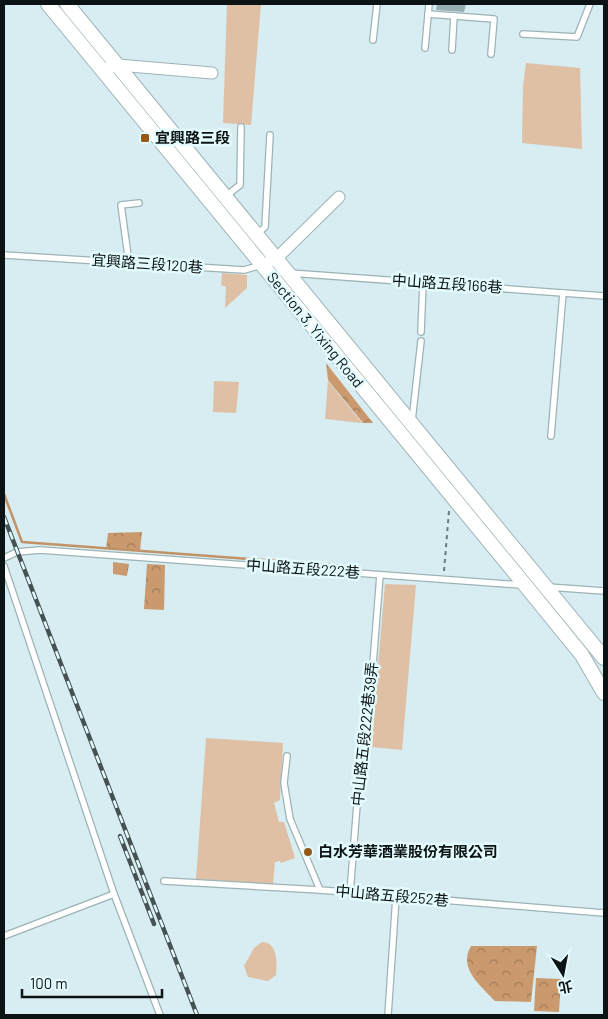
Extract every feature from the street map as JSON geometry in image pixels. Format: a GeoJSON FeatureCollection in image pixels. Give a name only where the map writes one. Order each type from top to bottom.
{"type":"FeatureCollection","features":[{"type":"Feature","properties":{"kind":"street","name":"Section 3, Yixing Road"},"geometry":{"type":"LineString","coordinates":[[48,4],[582,655],[604,676]]}},
{"type":"Feature","properties":{"kind":"street","name":"Section 3, Yixing Road"},"geometry":{"type":"LineString","coordinates":[[67,4],[604,658]]}},
{"type":"Feature","properties":{"kind":"street"},"geometry":{"type":"LineString","coordinates":[[103,70],[118,65],[212,73]]}},
{"type":"Feature","properties":{"kind":"street"},"geometry":{"type":"LineString","coordinates":[[261,265],[276,259],[339,197]]}},
{"type":"Feature","properties":{"kind":"street","name":"Section 3, Yixing Road"},"geometry":{"type":"LineString","coordinates":[[580,628],[604,643]]}},
{"type":"Feature","properties":{"kind":"street","name":"Section 3, Yixing Road"},"geometry":{"type":"LineString","coordinates":[[582,655],[604,693]]}},
{"type":"Feature","properties":{"kind":"lane"},"geometry":{"type":"LineString","coordinates":[[374,40],[377,4]]}},
{"type":"Feature","properties":{"kind":"lane"},"geometry":{"type":"LineString","coordinates":[[425,48],[429,4]]}},
{"type":"Feature","properties":{"kind":"lane"},"geometry":{"type":"LineString","coordinates":[[523,34],[577,38],[590,4]]}},
{"type":"Feature","properties":{"kind":"lane"},"geometry":{"type":"LineString","coordinates":[[428,14],[494,18],[491,54]]}},
{"type":"Feature","properties":{"kind":"lane"},"geometry":{"type":"LineString","coordinates":[[452,50],[454,16]]}},
{"type":"Feature","properties":{"kind":"lane"},"geometry":{"type":"LineString","coordinates":[[226,196],[240,185],[241,127]]}},
{"type":"Feature","properties":{"kind":"lane"},"geometry":{"type":"LineString","coordinates":[[257,234],[265,227],[270,135]]}},
{"type":"Feature","properties":{"kind":"lane"},"geometry":{"type":"LineString","coordinates":[[129,263],[121,206],[139,203]]}},
{"type":"Feature","properties":{"kind":"lane","name":"宜興路三段120巷"},"geometry":{"type":"LineString","coordinates":[[4,255],[244,270],[261,265],[289,273]]}},
{"type":"Feature","properties":{"kind":"lane","name":"中山路五段166巷"},"geometry":{"type":"LineString","coordinates":[[289,273],[604,296]]}},
{"type":"Feature","properties":{"kind":"lane"},"geometry":{"type":"LineString","coordinates":[[421,332],[424,283]]}},
{"type":"Feature","properties":{"kind":"lane"},"geometry":{"type":"LineString","coordinates":[[551,436],[563,293]]}},
{"type":"Feature","properties":{"kind":"lane"},"geometry":{"type":"LineString","coordinates":[[412,426],[420,341]]}},
{"type":"Feature","properties":{"kind":"lane","name":"中山路五段222巷"},"geometry":{"type":"LineString","coordinates":[[4,558],[17,552],[40,550],[604,591]]}},
{"type":"Feature","properties":{"kind":"lane"},"geometry":{"type":"LineString","coordinates":[[4,566],[114,894],[160,1015]]}},
{"type":"Feature","properties":{"kind":"lane","name":"中山路五段222巷39弄"},"geometry":{"type":"LineString","coordinates":[[350,893],[361,754],[368,740],[380,575]]}},
{"type":"Feature","properties":{"kind":"lane","name":"中山路五段252巷"},"geometry":{"type":"LineString","coordinates":[[287,756],[284,783],[290,819],[320,890],[604,913]]}},
{"type":"Feature","properties":{"kind":"lane"},"geometry":{"type":"LineString","coordinates":[[164,881],[320,890]]}},
{"type":"Feature","properties":{"kind":"lane"},"geometry":{"type":"LineString","coordinates":[[4,936],[114,894]]}},
{"type":"Feature","properties":{"kind":"lane"},"geometry":{"type":"LineString","coordinates":[[388,1015],[396,897]]}},
{"type":"Feature","properties":{"kind":"path"},"geometry":{"type":"LineString","coordinates":[[444,579],[450,494]]}},
{"type":"Feature","properties":{"kind":"shaded area"},"geometry":{"type":"Polygon","coordinates":[[[227,4],[261,4],[251,125],[223,123],[227,4]]]}},
{"type":"Feature","properties":{"kind":"shaded area"},"geometry":{"type":"Polygon","coordinates":[[[526,63],[580,68],[582,149],[522,143],[523,86],[526,63]]]}},
{"type":"Feature","properties":{"kind":"shaded area"},"geometry":{"type":"Polygon","coordinates":[[[222,273],[247,275],[247,288],[225,308],[226,287],[221,285],[222,273]]]}},
{"type":"Feature","properties":{"kind":"shaded area"},"geometry":{"type":"Polygon","coordinates":[[[214,381],[239,382],[236,413],[213,412],[214,381]]]}},
{"type":"Feature","properties":{"kind":"shaded area"},"geometry":{"type":"Polygon","coordinates":[[[328,381],[362,423],[325,419],[328,381]]]}},
{"type":"Feature","properties":{"kind":"shaded area"},"geometry":{"type":"Polygon","coordinates":[[[385,584],[416,585],[402,750],[371,747],[385,584]]]}},
{"type":"Feature","properties":{"kind":"shaded area"},"geometry":{"type":"Polygon","coordinates":[[[206,738],[283,743],[280,800],[274,803],[279,822],[284,822],[295,858],[281,863],[280,861],[275,862],[273,884],[196,879],[206,738]]]}},
{"type":"Feature","properties":{"kind":"shaded area"},"geometry":{"type":"Polygon","coordinates":[[[262,942],[271,945],[276,959],[276,975],[268,981],[248,977],[244,966],[254,948],[262,942]]]}},
{"type":"Feature","properties":{"kind":"green space"},"geometry":{"type":"Polygon","coordinates":[[[326,363],[373,423],[363,423],[328,380],[326,363]]]}},
{"type":"Feature","properties":{"kind":"green space"},"geometry":{"type":"Polygon","coordinates":[[[142,532],[140,551],[106,549],[108,533],[142,532]]]}},
{"type":"Feature","properties":{"kind":"green space"},"geometry":{"type":"Polygon","coordinates":[[[113,562],[129,564],[127,576],[113,574],[113,562]]]}},
{"type":"Feature","properties":{"kind":"green space"},"geometry":{"type":"Polygon","coordinates":[[[147,564],[165,565],[164,610],[144,609],[147,564]]]}},
{"type":"Feature","properties":{"kind":"green space"},"geometry":{"type":"Polygon","coordinates":[[[471,946],[537,946],[531,1002],[495,1001],[472,976],[467,962],[471,946]]]}},
{"type":"Feature","properties":{"kind":"green space"},"geometry":{"type":"Polygon","coordinates":[[[536,978],[561,979],[559,1012],[534,1011],[536,978]]]}},
{"type":"Feature","properties":{"kind":"building"},"geometry":{"type":"Polygon","coordinates":[[[437,4],[466,4],[464,12],[436,10],[437,4]]]}},
{"type":"Feature","properties":{"kind":"waterway"},"geometry":{"type":"LineString","coordinates":[[4,494],[22,542],[358,567]]}},
{"type":"Feature","properties":{"kind":"railway"},"geometry":{"type":"LineString","coordinates":[[4,517],[197,1015]]}},
{"type":"Feature","properties":{"kind":"railway"},"geometry":{"type":"LineString","coordinates":[[120,836],[154,924]]}},
{"type":"Feature","properties":{"kind":"place","name":"宜興路三段"},"geometry":{"type":"Point","coordinates":[145,138]}},
{"type":"Feature","properties":{"kind":"place","name":"白水芳華酒業股份有限公司"},"geometry":{"type":"Point","coordinates":[308,852]}}]}
